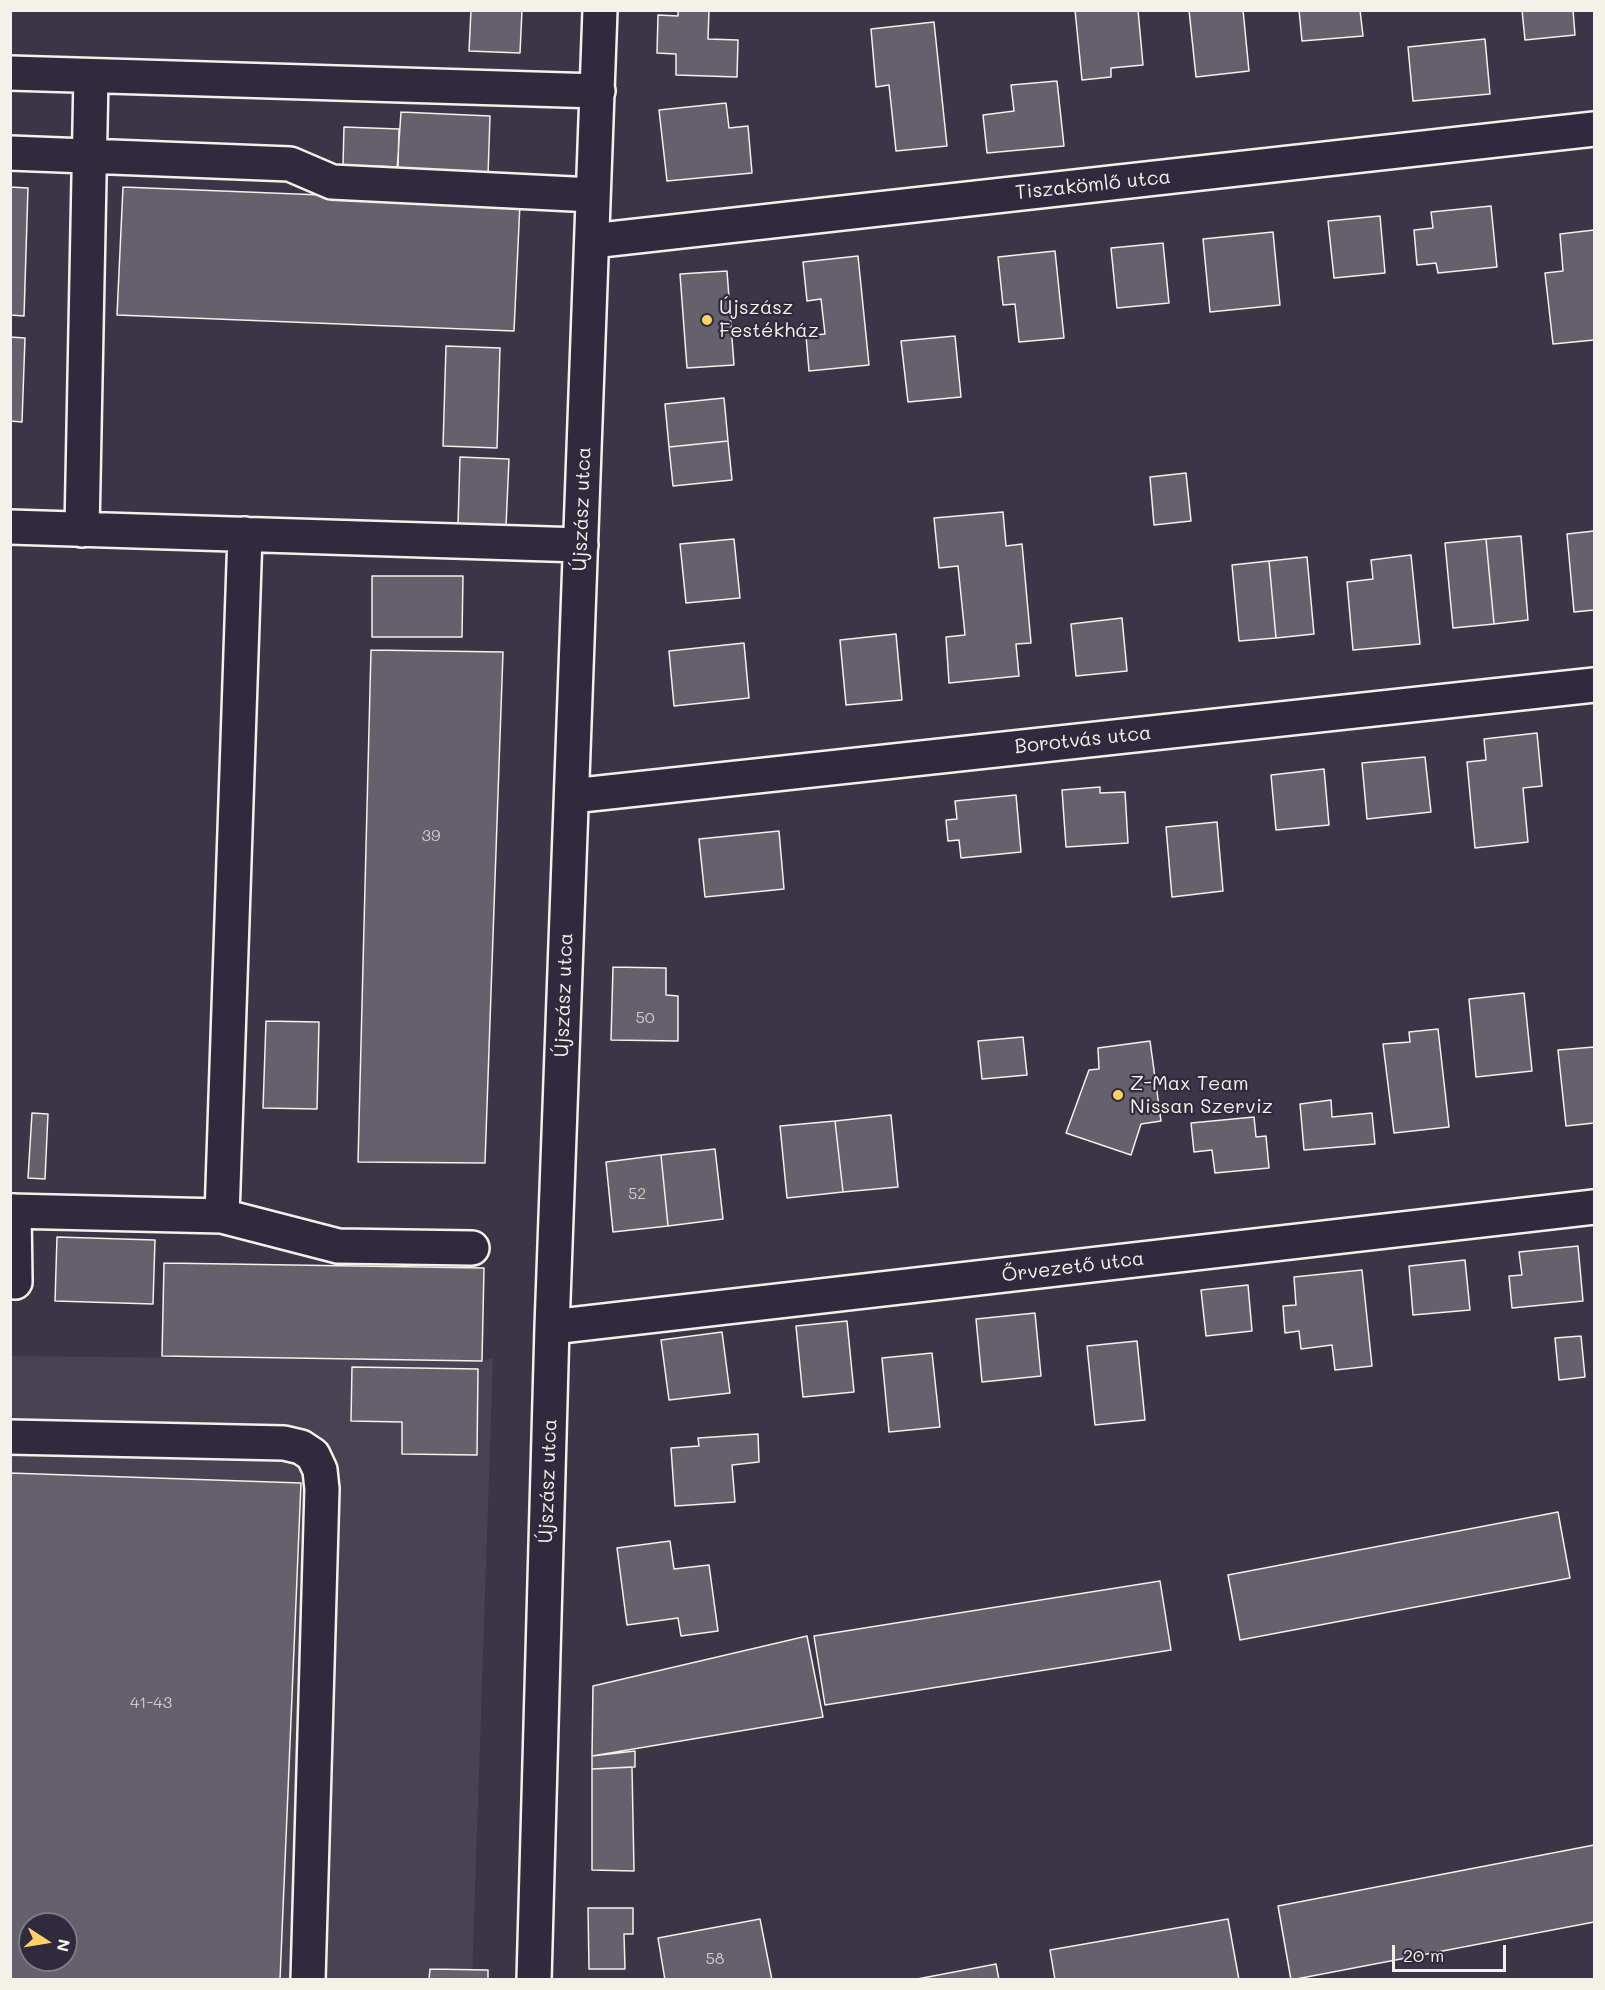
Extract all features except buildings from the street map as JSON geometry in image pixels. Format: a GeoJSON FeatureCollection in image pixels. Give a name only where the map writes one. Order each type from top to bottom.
{"type":"FeatureCollection","features":[{"type":"Feature","properties":{"kind":"street","name":"Újszász utca"},"geometry":{"type":"LineString","coordinates":[[534,1980],[552,1327],[600,10]]}},
{"type":"Feature","properties":{"kind":"street"},"geometry":{"type":"LineString","coordinates":[[10,73],[598,91]]}},
{"type":"Feature","properties":{"kind":"street"},"geometry":{"type":"LineString","coordinates":[[82,530],[91,76]]}},
{"type":"Feature","properties":{"kind":"street","name":"Tiszakömlő utca"},"geometry":{"type":"LineString","coordinates":[[592,241],[1594,129]]}},
{"type":"Feature","properties":{"kind":"street"},"geometry":{"type":"LineString","coordinates":[[10,153],[290,164],[332,182],[594,195]]}},
{"type":"Feature","properties":{"kind":"street"},"geometry":{"type":"LineString","coordinates":[[10,527],[581,545]]}},
{"type":"Feature","properties":{"kind":"street"},"geometry":{"type":"LineString","coordinates":[[222,1216],[245,534]]}},
{"type":"Feature","properties":{"kind":"street","name":"Borotvás utca"},"geometry":{"type":"LineString","coordinates":[[572,796],[1594,685]]}},
{"type":"Feature","properties":{"kind":"street","name":"Őrvezető utca"},"geometry":{"type":"LineString","coordinates":[[552,1327],[1594,1207]]}},
{"type":"Feature","properties":{"kind":"street"},"geometry":{"type":"LineString","coordinates":[[20,1282],[12,1211],[222,1216],[338,1246],[472,1248]]}},
{"type":"Feature","properties":{"kind":"street"},"geometry":{"type":"LineString","coordinates":[[10,1437],[284,1443],[301,1447],[313,1455],[320,1470],[322,1489],[308,1980]]}},
{"type":"Feature","properties":{"kind":"shaded area"},"geometry":{"type":"Polygon","coordinates":[[[10,1356],[482,1361],[493,1358],[472,1979],[11,1979],[10,1356]]]}},
{"type":"Feature","properties":{"kind":"place","name":"Újszász Festékház"},"geometry":{"type":"Point","coordinates":[707,320]}},
{"type":"Feature","properties":{"kind":"place","name":"Z-Max Team Nissan Szerviz"},"geometry":{"type":"Point","coordinates":[1118,1095]}}]}
